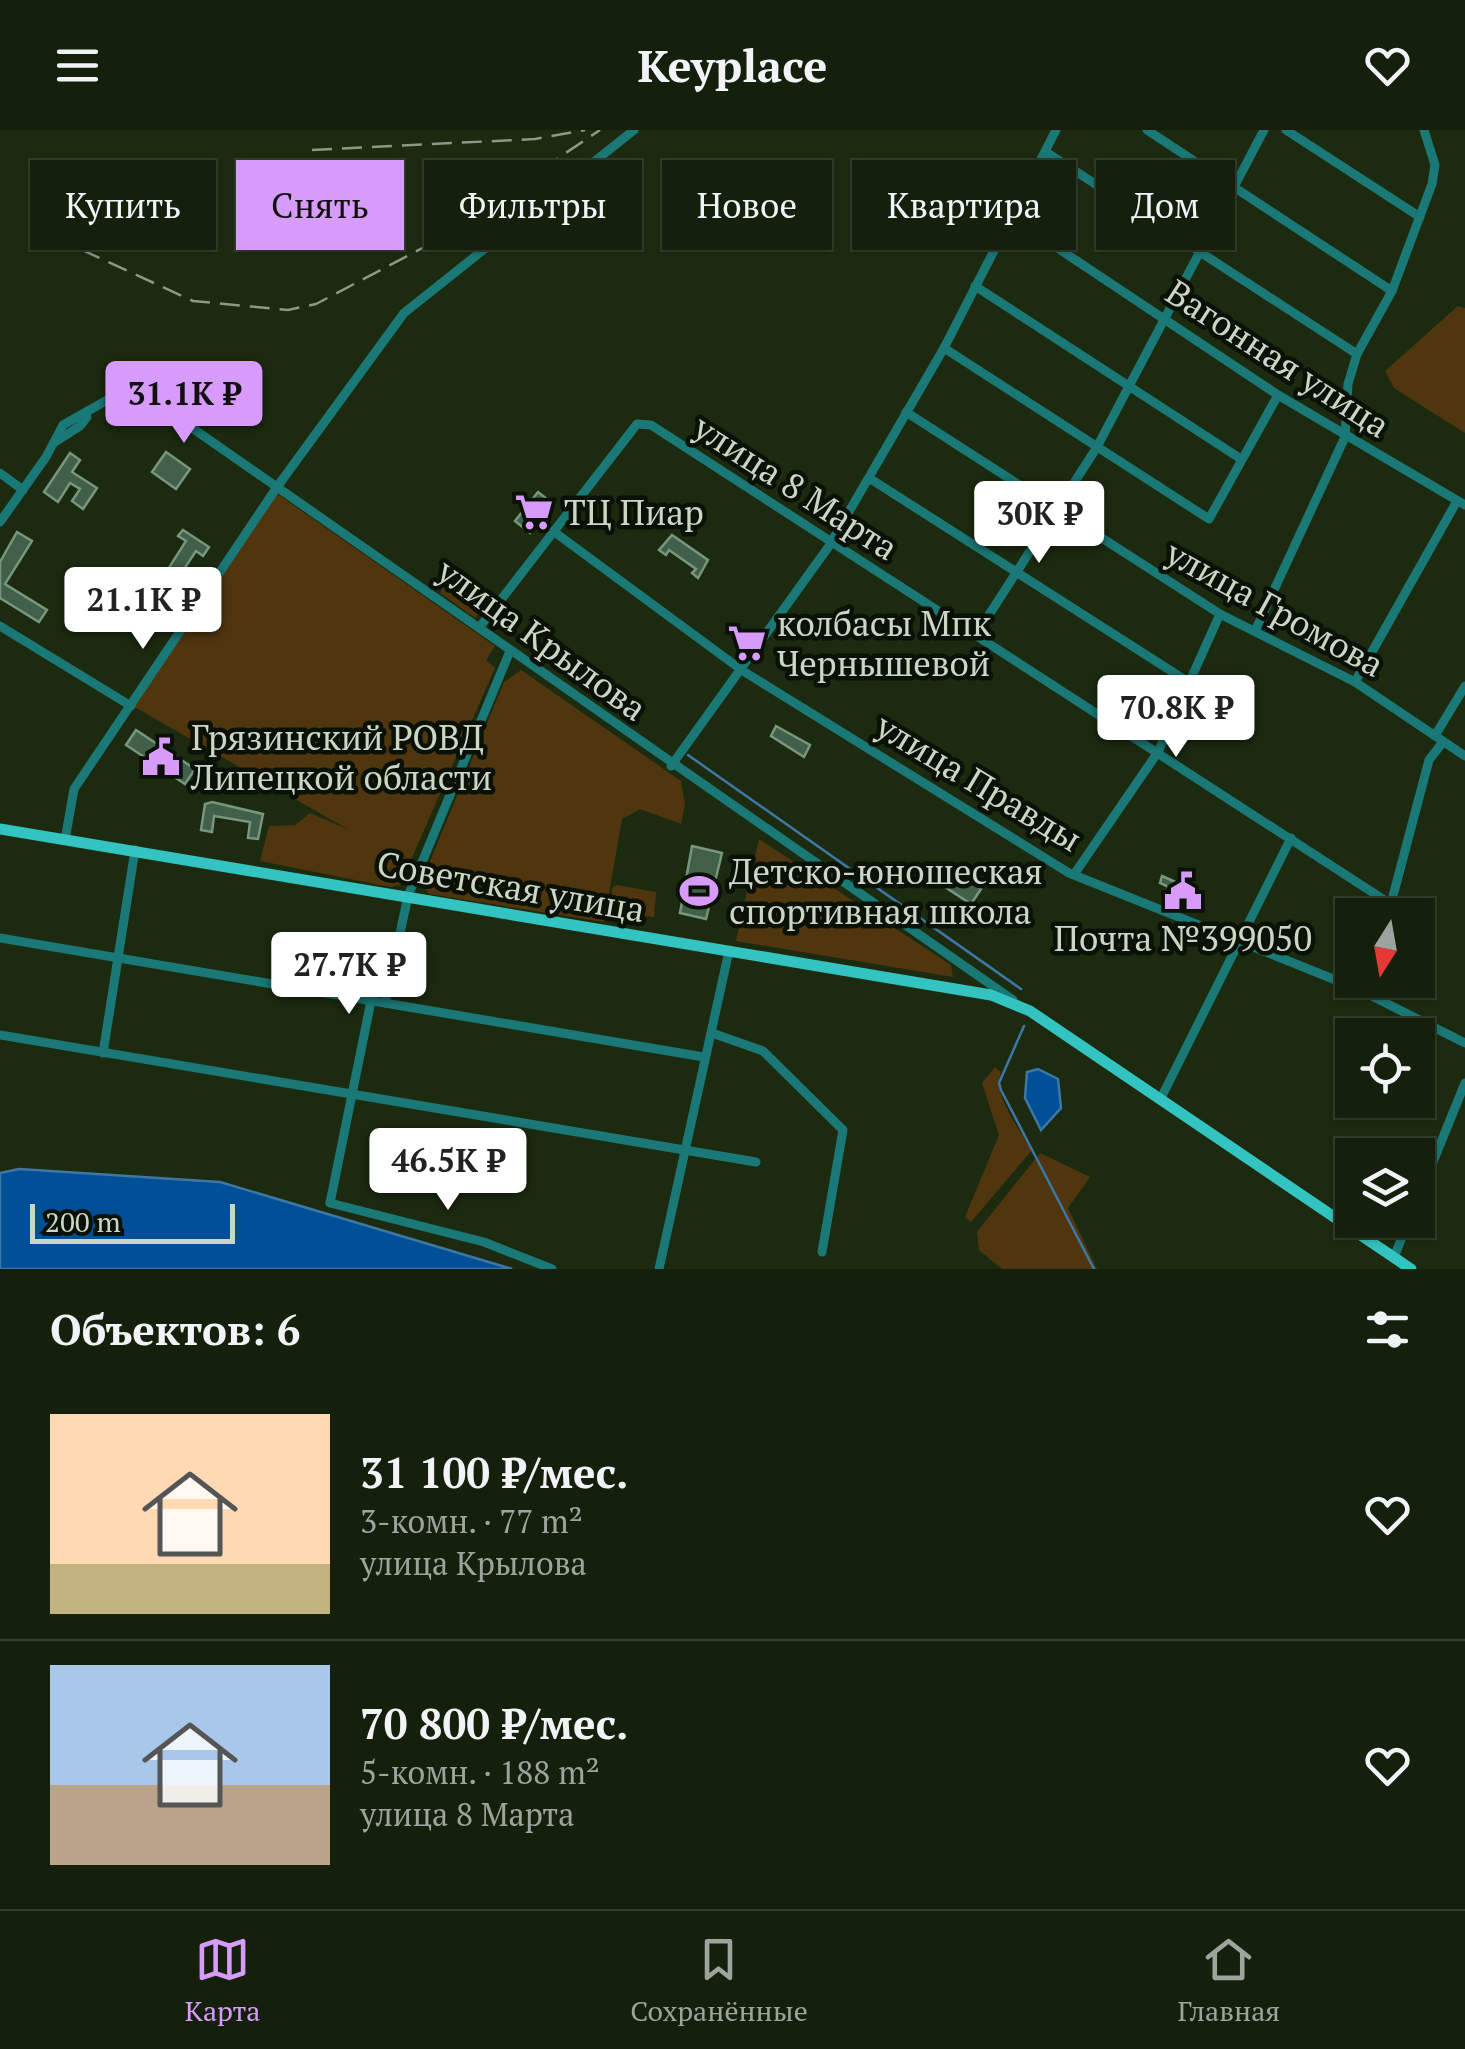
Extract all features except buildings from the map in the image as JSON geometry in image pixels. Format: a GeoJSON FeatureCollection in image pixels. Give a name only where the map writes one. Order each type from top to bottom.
{"type":"FeatureCollection","features":[{"type":"Feature","properties":{"kind":"main road","name":"Советская улица"},"geometry":{"type":"LineString","coordinates":[[0,829],[957,988],[1024,1007],[1411,1269]]}},
{"type":"Feature","properties":{"kind":"street"},"geometry":{"type":"LineString","coordinates":[[64,840],[74,789],[277,488],[404,313],[634,130]]}},
{"type":"Feature","properties":{"kind":"street"},"geometry":{"type":"LineString","coordinates":[[1042,160],[1056,130]]}},
{"type":"Feature","properties":{"kind":"street"},"geometry":{"type":"LineString","coordinates":[[1147,130],[1191,160]]}},
{"type":"Feature","properties":{"kind":"street"},"geometry":{"type":"LineString","coordinates":[[1235,183],[1264,130]]}},
{"type":"Feature","properties":{"kind":"street"},"geometry":{"type":"LineString","coordinates":[[1286,130],[1420,217]]}},
{"type":"Feature","properties":{"kind":"street"},"geometry":{"type":"LineString","coordinates":[[1255,631],[1345,437],[1348,384],[1357,354],[1392,291],[1420,217],[1435,165],[1424,130]]}},
{"type":"Feature","properties":{"kind":"street"},"geometry":{"type":"LineString","coordinates":[[1046,152],[1096,183]]}},
{"type":"Feature","properties":{"kind":"street"},"geometry":{"type":"LineString","coordinates":[[1235,190],[1392,291]]}},
{"type":"Feature","properties":{"kind":"street"},"geometry":{"type":"LineString","coordinates":[[671,766],[743,671],[830,544],[996,250]]}},
{"type":"Feature","properties":{"kind":"street","name":"Вагонная улица"},"geometry":{"type":"LineString","coordinates":[[1061,250],[1278,395],[1461,503]]}},
{"type":"Feature","properties":{"kind":"street"},"geometry":{"type":"LineString","coordinates":[[976,636],[1097,447],[1202,250],[1357,354]]}},
{"type":"Feature","properties":{"kind":"street"},"geometry":{"type":"LineString","coordinates":[[975,286],[1240,459]]}},
{"type":"Feature","properties":{"kind":"street"},"geometry":{"type":"LineString","coordinates":[[944,348],[1209,518],[1278,395]]}},
{"type":"Feature","properties":{"kind":"street","name":"улица Крылова"},"geometry":{"type":"LineString","coordinates":[[0,522],[55,442],[62,425],[130,392],[152,400],[671,766],[1024,1007]]}},
{"type":"Feature","properties":{"kind":"street","name":"улица Громова"},"geometry":{"type":"LineString","coordinates":[[906,412],[1220,614],[1354,682],[1465,756]]}},
{"type":"Feature","properties":{"kind":"street","name":"улица 8 Марта"},"geometry":{"type":"LineString","coordinates":[[478,628],[637,424],[643,424],[1291,838],[1374,898]]}},
{"type":"Feature","properties":{"kind":"street"},"geometry":{"type":"LineString","coordinates":[[0,473],[23,490]]}},
{"type":"Feature","properties":{"kind":"street"},"geometry":{"type":"LineString","coordinates":[[870,478],[1190,683]]}},
{"type":"Feature","properties":{"kind":"street"},"geometry":{"type":"LineString","coordinates":[[1354,682],[1461,503]]}},
{"type":"Feature","properties":{"kind":"street","name":"улица Правды"},"geometry":{"type":"LineString","coordinates":[[554,531],[743,671],[1075,872],[1237,940],[1335,976]]}},
{"type":"Feature","properties":{"kind":"street"},"geometry":{"type":"LineString","coordinates":[[1075,872],[1158,752],[1220,614]]}},
{"type":"Feature","properties":{"kind":"street"},"geometry":{"type":"LineString","coordinates":[[0,626],[130,706]]}},
{"type":"Feature","properties":{"kind":"street"},"geometry":{"type":"LineString","coordinates":[[385,1003],[408,896],[510,651]]}},
{"type":"Feature","properties":{"kind":"street"},"geometry":{"type":"LineString","coordinates":[[1393,898],[1429,760],[1465,686]]}},
{"type":"Feature","properties":{"kind":"street"},"geometry":{"type":"LineString","coordinates":[[1160,1100],[1291,838]]}},
{"type":"Feature","properties":{"kind":"street"},"geometry":{"type":"LineString","coordinates":[[103,1053],[135,850]]}},
{"type":"Feature","properties":{"kind":"street"},"geometry":{"type":"LineString","coordinates":[[0,938],[704,1056]]}},
{"type":"Feature","properties":{"kind":"street"},"geometry":{"type":"LineString","coordinates":[[659,1269],[730,952]]}},
{"type":"Feature","properties":{"kind":"street"},"geometry":{"type":"LineString","coordinates":[[957,988],[964,977],[959,962]]}},
{"type":"Feature","properties":{"kind":"street","name":"улица Правды"},"geometry":{"type":"LineString","coordinates":[[1383,998],[1465,1043]]}},
{"type":"Feature","properties":{"kind":"street"},"geometry":{"type":"LineString","coordinates":[[372,1001],[330,1202],[484,1242],[552,1269]]}},
{"type":"Feature","properties":{"kind":"street"},"geometry":{"type":"LineString","coordinates":[[712,1033],[762,1051],[842,1130],[822,1252]]}},
{"type":"Feature","properties":{"kind":"street"},"geometry":{"type":"LineString","coordinates":[[0,1036],[688,1147],[756,1162]]}},
{"type":"Feature","properties":{"kind":"street"},"geometry":{"type":"LineString","coordinates":[[1435,1158],[1465,1083]]}},
{"type":"Feature","properties":{"kind":"street"},"geometry":{"type":"LineString","coordinates":[[1394,1257],[1402,1238]]}},
{"type":"Feature","properties":{"kind":"shaded area"},"geometry":{"type":"Polygon","coordinates":[[[1458,306],[1465,308],[1465,433],[1394,388],[1385,371],[1458,306]]]}},
{"type":"Feature","properties":{"kind":"shaded area"},"geometry":{"type":"Polygon","coordinates":[[[276,493],[495,646],[486,660],[495,668],[400,885],[390,887],[260,861],[269,826],[295,825],[310,813],[349,830],[133,706],[276,493]]]}},
{"type":"Feature","properties":{"kind":"shaded area"},"geometry":{"type":"Polygon","coordinates":[[[448,575],[487,602],[475,618],[440,593],[448,575]]]}},
{"type":"Feature","properties":{"kind":"shaded area"},"geometry":{"type":"Polygon","coordinates":[[[521,670],[681,781],[685,805],[681,824],[640,809],[622,819],[604,922],[429,894],[421,883],[504,682],[521,670]]]}},
{"type":"Feature","properties":{"kind":"shaded area"},"geometry":{"type":"Polygon","coordinates":[[[759,839],[951,965],[953,977],[736,941],[759,839]]]}},
{"type":"Feature","properties":{"kind":"shaded area"},"geometry":{"type":"Polygon","coordinates":[[[617,885],[656,892],[654,917],[612,911],[612,888],[617,885]]]}},
{"type":"Feature","properties":{"kind":"shaded area"},"geometry":{"type":"Polygon","coordinates":[[[995,1067],[1001,1072],[1004,1102],[1032,1150],[971,1222],[965,1217],[999,1135],[982,1083],[995,1067]]]}},
{"type":"Feature","properties":{"kind":"shaded area"},"geometry":{"type":"Polygon","coordinates":[[[1040,1153],[1090,1177],[1068,1208],[1097,1269],[1002,1269],[979,1250],[977,1232],[1040,1153]]]}},
{"type":"Feature","properties":{"kind":"water"},"geometry":{"type":"Polygon","coordinates":[[[1038,1069],[1058,1079],[1061,1108],[1041,1130],[1025,1098],[1027,1072],[1038,1069]]]}},
{"type":"Feature","properties":{"kind":"water"},"geometry":{"type":"Polygon","coordinates":[[[19,1169],[220,1182],[512,1269],[0,1269],[0,1173],[19,1169]]]}},
{"type":"Feature","properties":{"kind":"waterway"},"geometry":{"type":"LineString","coordinates":[[688,755],[1021,989]]}},
{"type":"Feature","properties":{"kind":"waterway"},"geometry":{"type":"LineString","coordinates":[[1024,1026],[999,1083],[1001,1090],[1094,1269]]}},
{"type":"Feature","properties":{"kind":"railway"},"geometry":{"type":"LineString","coordinates":[[312,150],[535,139],[585,130]]}},
{"type":"Feature","properties":{"kind":"railway"},"geometry":{"type":"LineString","coordinates":[[82,250],[193,301],[288,310],[316,304],[430,244],[600,130]]}},
{"type":"Feature","properties":{"kind":"place","name":"ТЦ Пиар"},"geometry":{"type":"Point","coordinates":[534,512]}},
{"type":"Feature","properties":{"kind":"place","name":"колбасы Мпк Чернышевой"},"geometry":{"type":"Point","coordinates":[747,643]}},
{"type":"Feature","properties":{"kind":"place","name":"Грязинский РОВД Липецкой области"},"geometry":{"type":"Point","coordinates":[161,757]}},
{"type":"Feature","properties":{"kind":"place","name":"Детско-юношеская спортивная школа"},"geometry":{"type":"Point","coordinates":[699,891]}},
{"type":"Feature","properties":{"kind":"place","name":"Почта №399050"},"geometry":{"type":"Point","coordinates":[1183,891]}}]}
